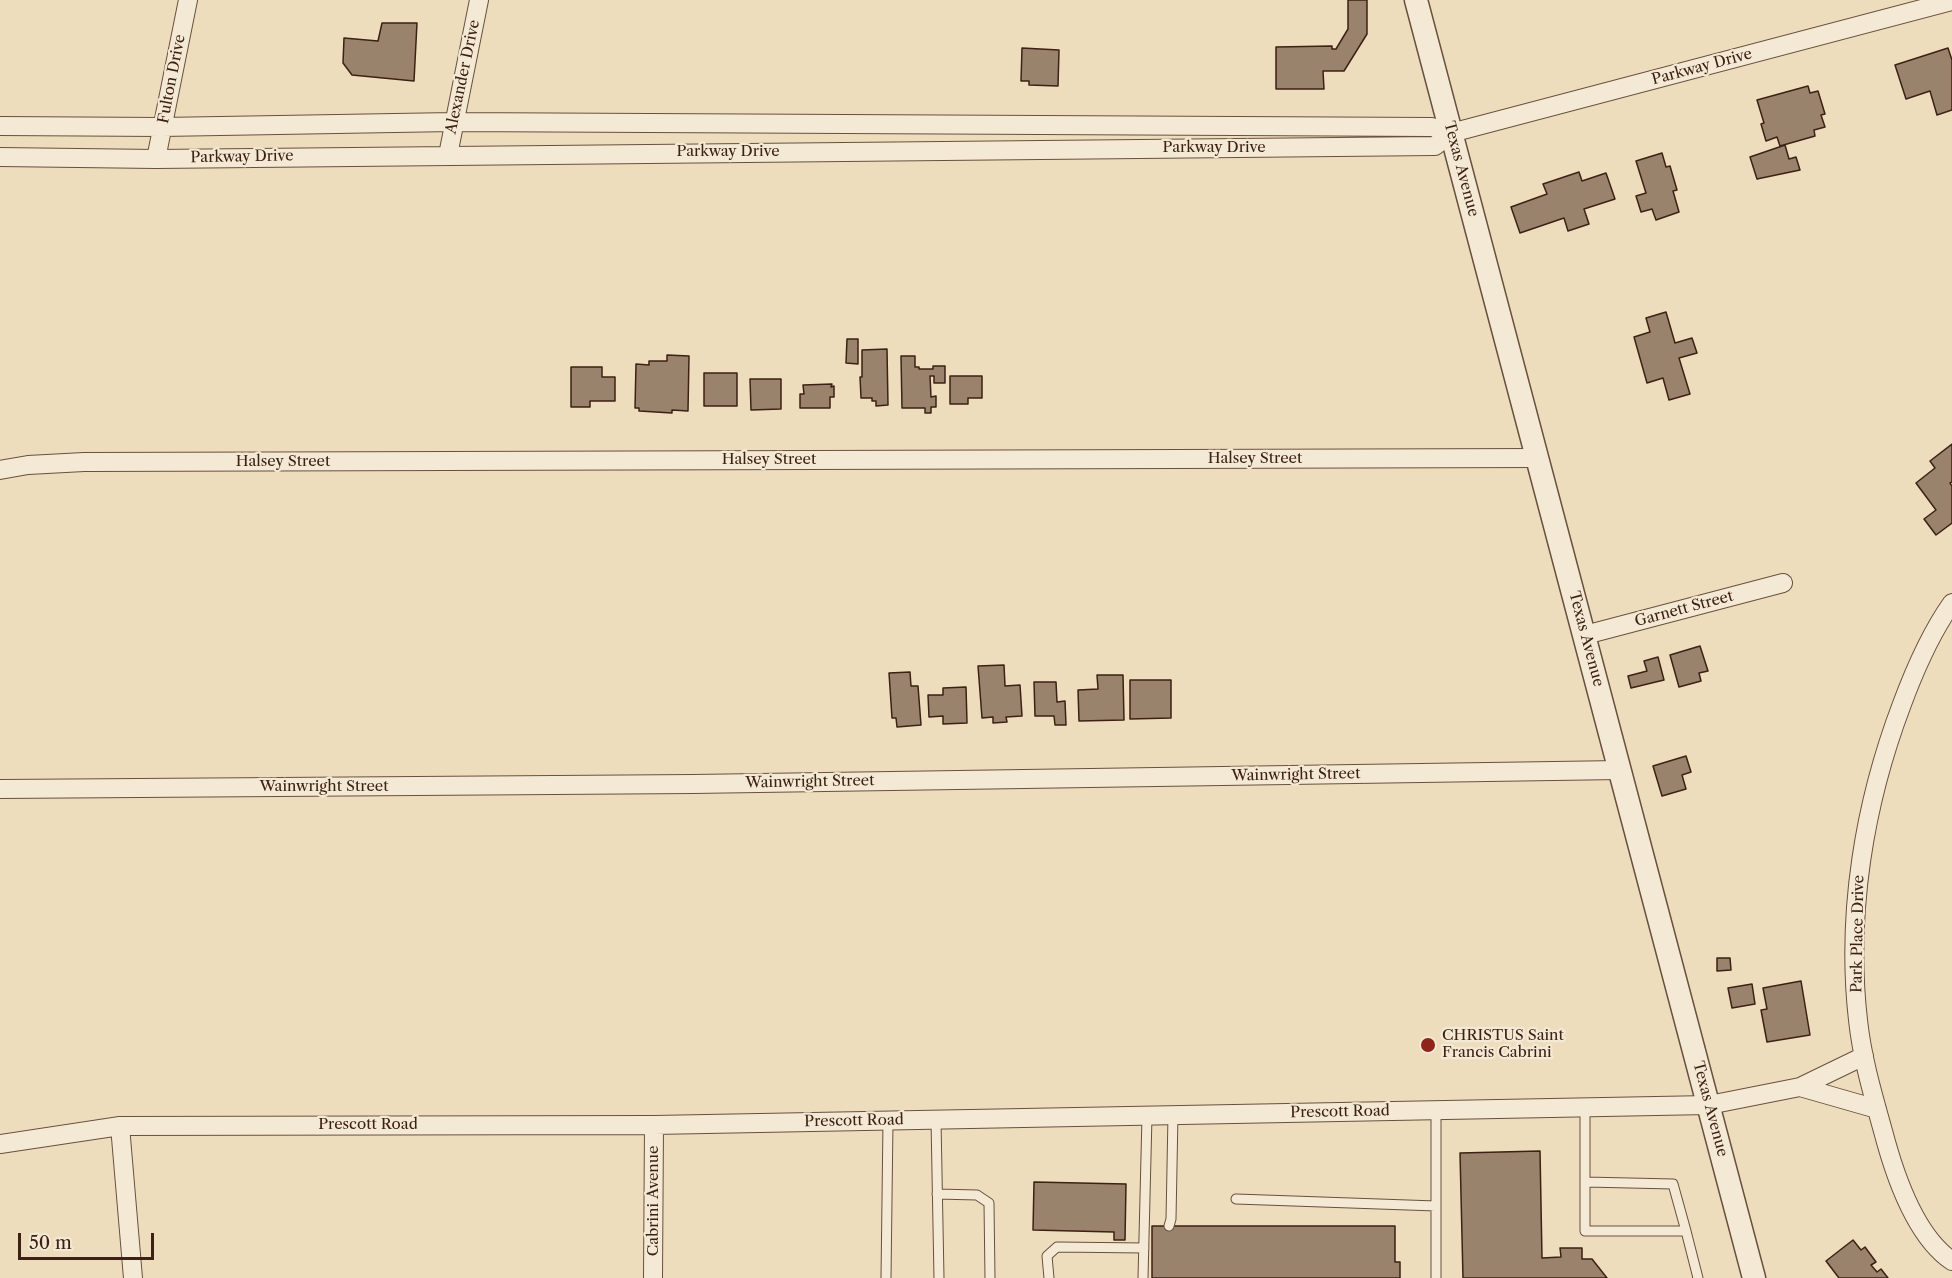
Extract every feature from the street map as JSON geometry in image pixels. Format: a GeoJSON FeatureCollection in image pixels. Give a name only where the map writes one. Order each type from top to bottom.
{"type":"FeatureCollection","features":[{"type":"Feature","properties":{"kind":"street","name":"Fulton Drive"},"geometry":{"type":"LineString","coordinates":[[156,159],[188,0]]}},
{"type":"Feature","properties":{"kind":"street","name":"Alexander Drive"},"geometry":{"type":"LineString","coordinates":[[448,154],[479,0]]}},
{"type":"Feature","properties":{"kind":"street","name":"Texas Avenue"},"geometry":{"type":"LineString","coordinates":[[1416,0],[1754,1278]]}},
{"type":"Feature","properties":{"kind":"street","name":"Parkway Drive"},"geometry":{"type":"LineString","coordinates":[[0,157],[156,159],[448,154],[1435,146],[1452,133],[1952,1]]}},
{"type":"Feature","properties":{"kind":"street","name":"Parkway Drive"},"geometry":{"type":"LineString","coordinates":[[0,126],[162,128],[453,122],[1432,127],[1452,133]]}},
{"type":"Feature","properties":{"kind":"street","name":"Halsey Street"},"geometry":{"type":"LineString","coordinates":[[0,470],[28,465],[84,462],[1538,458]]}},
{"type":"Feature","properties":{"kind":"street","name":"Garnett Street"},"geometry":{"type":"LineString","coordinates":[[1585,635],[1783,583]]}},
{"type":"Feature","properties":{"kind":"street","name":"Park Place Drive"},"geometry":{"type":"LineString","coordinates":[[1952,603],[1940,620],[1915,670],[1887,743],[1861,850],[1855,978],[1858,1022],[1864,1056],[1889,1155],[1919,1223],[1941,1254],[1952,1261]]}},
{"type":"Feature","properties":{"kind":"street","name":"Wainwright Street"},"geometry":{"type":"LineString","coordinates":[[0,789],[693,784],[1620,770]]}},
{"type":"Feature","properties":{"kind":"street"},"geometry":{"type":"LineString","coordinates":[[1800,1087],[1864,1056]]}},
{"type":"Feature","properties":{"kind":"street"},"geometry":{"type":"LineString","coordinates":[[1800,1087],[1877,1109]]}},
{"type":"Feature","properties":{"kind":"street","name":"Prescott Road"},"geometry":{"type":"LineString","coordinates":[[0,1144],[120,1126],[654,1125],[1709,1105],[1800,1087]]}},
{"type":"Feature","properties":{"kind":"street","name":"Cabrini Avenue"},"geometry":{"type":"LineString","coordinates":[[653,1278],[654,1125]]}},
{"type":"Feature","properties":{"kind":"street"},"geometry":{"type":"LineString","coordinates":[[120,1126],[133,1278]]}},
{"type":"Feature","properties":{"kind":"lane"},"geometry":{"type":"LineString","coordinates":[[1585,1108],[1585,1231],[1686,1231]]}},
{"type":"Feature","properties":{"kind":"lane"},"geometry":{"type":"LineString","coordinates":[[1436,1110],[1436,1278]]}},
{"type":"Feature","properties":{"kind":"lane"},"geometry":{"type":"LineString","coordinates":[[1172,1224],[1173,1115]]}},
{"type":"Feature","properties":{"kind":"lane"},"geometry":{"type":"LineString","coordinates":[[1143,1278],[1147,1116]]}},
{"type":"Feature","properties":{"kind":"lane"},"geometry":{"type":"LineString","coordinates":[[936,1119],[939,1278]]}},
{"type":"Feature","properties":{"kind":"lane"},"geometry":{"type":"LineString","coordinates":[[886,1278],[888,1121]]}},
{"type":"Feature","properties":{"kind":"lane"},"geometry":{"type":"LineString","coordinates":[[1586,1182],[1673,1184],[1698,1278]]}},
{"type":"Feature","properties":{"kind":"lane"},"geometry":{"type":"LineString","coordinates":[[937,1194],[977,1195],[989,1203],[990,1278]]}},
{"type":"Feature","properties":{"kind":"lane"},"geometry":{"type":"LineString","coordinates":[[1236,1199],[1436,1206]]}},
{"type":"Feature","properties":{"kind":"lane"},"geometry":{"type":"LineString","coordinates":[[1049,1278],[1047,1256],[1057,1247],[1144,1248]]}},
{"type":"Feature","properties":{"kind":"building"},"geometry":{"type":"Polygon","coordinates":[[[1348,0],[1367,0],[1367,34],[1344,71],[1323,71],[1324,89],[1276,89],[1276,47],[1332,46],[1332,49],[1336,49],[1348,29],[1348,0]]]}},
{"type":"Feature","properties":{"kind":"building"},"geometry":{"type":"Polygon","coordinates":[[[382,23],[417,23],[414,81],[352,75],[343,63],[344,38],[378,41],[382,23]]]}},
{"type":"Feature","properties":{"kind":"building"},"geometry":{"type":"Polygon","coordinates":[[[1022,48],[1059,50],[1058,86],[1029,85],[1029,81],[1021,81],[1022,48]]]}},
{"type":"Feature","properties":{"kind":"building"},"geometry":{"type":"Polygon","coordinates":[[[1948,48],[1952,60],[1952,110],[1937,115],[1930,91],[1906,99],[1895,65],[1948,48]]]}},
{"type":"Feature","properties":{"kind":"building"},"geometry":{"type":"Polygon","coordinates":[[[1808,86],[1810,93],[1818,91],[1825,114],[1821,115],[1825,127],[1814,130],[1815,136],[1780,146],[1777,137],[1766,141],[1761,124],[1764,123],[1757,100],[1808,86]]]}},
{"type":"Feature","properties":{"kind":"building"},"geometry":{"type":"Polygon","coordinates":[[[1785,145],[1789,159],[1796,157],[1800,170],[1757,179],[1750,157],[1785,145]]]}},
{"type":"Feature","properties":{"kind":"building"},"geometry":{"type":"Polygon","coordinates":[[[1662,153],[1666,167],[1670,166],[1677,190],[1673,191],[1679,212],[1656,220],[1652,209],[1641,212],[1636,196],[1646,193],[1636,161],[1662,153]]]}},
{"type":"Feature","properties":{"kind":"building"},"geometry":{"type":"Polygon","coordinates":[[[1579,172],[1582,181],[1606,173],[1615,199],[1584,209],[1589,224],[1568,231],[1564,218],[1520,233],[1511,207],[1547,194],[1543,184],[1579,172]]]}},
{"type":"Feature","properties":{"kind":"building"},"geometry":{"type":"Polygon","coordinates":[[[1666,312],[1675,343],[1692,338],[1697,353],[1679,358],[1690,394],[1669,400],[1663,378],[1647,383],[1634,337],[1650,332],[1646,318],[1666,312]]]}},
{"type":"Feature","properties":{"kind":"building"},"geometry":{"type":"Polygon","coordinates":[[[847,339],[858,339],[858,364],[846,363],[847,339]]]}},
{"type":"Feature","properties":{"kind":"building"},"geometry":{"type":"Polygon","coordinates":[[[887,349],[888,405],[876,406],[876,401],[872,401],[872,398],[861,398],[862,350],[887,349]]]}},
{"type":"Feature","properties":{"kind":"building"},"geometry":{"type":"Polygon","coordinates":[[[667,355],[689,356],[688,411],[672,410],[672,413],[639,411],[639,408],[635,408],[636,364],[649,365],[649,361],[667,361],[667,355]]]}},
{"type":"Feature","properties":{"kind":"building"},"geometry":{"type":"Polygon","coordinates":[[[901,356],[915,356],[915,367],[919,369],[945,366],[945,383],[934,383],[934,376],[930,376],[931,397],[936,396],[936,407],[931,407],[931,413],[925,413],[925,408],[902,408],[901,356]]]}},
{"type":"Feature","properties":{"kind":"building"},"geometry":{"type":"Polygon","coordinates":[[[571,367],[602,367],[602,377],[615,377],[615,401],[590,401],[590,407],[571,407],[571,367]]]}},
{"type":"Feature","properties":{"kind":"building"},"geometry":{"type":"Polygon","coordinates":[[[704,373],[737,373],[737,406],[704,406],[704,373]]]}},
{"type":"Feature","properties":{"kind":"building"},"geometry":{"type":"Polygon","coordinates":[[[950,376],[982,376],[982,398],[968,398],[968,404],[950,404],[950,376]]]}},
{"type":"Feature","properties":{"kind":"building"},"geometry":{"type":"Polygon","coordinates":[[[750,379],[781,379],[781,409],[751,410],[750,379]]]}},
{"type":"Feature","properties":{"kind":"building"},"geometry":{"type":"Polygon","coordinates":[[[832,384],[834,397],[830,397],[830,408],[800,408],[800,394],[804,394],[803,385],[832,384]]]}},
{"type":"Feature","properties":{"kind":"building"},"geometry":{"type":"Polygon","coordinates":[[[1952,444],[1952,482],[1950,483],[1952,486],[1952,523],[1936,535],[1924,519],[1936,510],[1916,483],[1935,468],[1930,461],[1952,444]]]}},
{"type":"Feature","properties":{"kind":"building"},"geometry":{"type":"Polygon","coordinates":[[[1700,646],[1708,671],[1699,673],[1701,681],[1679,687],[1670,655],[1700,646]]]}},
{"type":"Feature","properties":{"kind":"building"},"geometry":{"type":"Polygon","coordinates":[[[1658,657],[1664,680],[1631,688],[1628,676],[1647,671],[1644,661],[1658,657]]]}},
{"type":"Feature","properties":{"kind":"building"},"geometry":{"type":"Polygon","coordinates":[[[1004,665],[1005,686],[1020,685],[1022,716],[1006,717],[1007,722],[993,723],[993,717],[982,718],[978,666],[1004,665]]]}},
{"type":"Feature","properties":{"kind":"building"},"geometry":{"type":"Polygon","coordinates":[[[910,672],[911,686],[918,686],[921,725],[897,727],[896,718],[892,718],[889,673],[910,672]]]}},
{"type":"Feature","properties":{"kind":"building"},"geometry":{"type":"Polygon","coordinates":[[[1097,675],[1123,675],[1124,720],[1079,721],[1078,690],[1098,689],[1097,675]]]}},
{"type":"Feature","properties":{"kind":"building"},"geometry":{"type":"Polygon","coordinates":[[[1130,680],[1171,680],[1171,718],[1130,719],[1130,680]]]}},
{"type":"Feature","properties":{"kind":"building"},"geometry":{"type":"Polygon","coordinates":[[[1034,682],[1056,682],[1057,702],[1065,701],[1066,725],[1055,725],[1054,716],[1035,716],[1034,682]]]}},
{"type":"Feature","properties":{"kind":"building"},"geometry":{"type":"Polygon","coordinates":[[[966,687],[967,723],[943,724],[943,716],[929,717],[928,695],[943,695],[943,688],[966,687]]]}},
{"type":"Feature","properties":{"kind":"building"},"geometry":{"type":"Polygon","coordinates":[[[1686,756],[1691,772],[1682,775],[1686,789],[1662,796],[1653,766],[1686,756]]]}},
{"type":"Feature","properties":{"kind":"building"},"geometry":{"type":"Polygon","coordinates":[[[1717,958],[1730,958],[1731,970],[1717,971],[1717,958]]]}},
{"type":"Feature","properties":{"kind":"building"},"geometry":{"type":"Polygon","coordinates":[[[1801,981],[1810,1035],[1767,1042],[1761,1010],[1767,1009],[1763,988],[1801,981]]]}},
{"type":"Feature","properties":{"kind":"building"},"geometry":{"type":"Polygon","coordinates":[[[1752,984],[1755,1004],[1732,1008],[1728,988],[1752,984]]]}},
{"type":"Feature","properties":{"kind":"building"},"geometry":{"type":"Polygon","coordinates":[[[1540,1151],[1542,1258],[1561,1257],[1560,1248],[1582,1248],[1582,1259],[1592,1259],[1607,1278],[1463,1278],[1460,1153],[1540,1151]]]}},
{"type":"Feature","properties":{"kind":"building"},"geometry":{"type":"Polygon","coordinates":[[[1034,1182],[1126,1184],[1125,1240],[1114,1240],[1114,1232],[1033,1230],[1034,1182]]]}},
{"type":"Feature","properties":{"kind":"building"},"geometry":{"type":"Polygon","coordinates":[[[1152,1226],[1395,1226],[1395,1262],[1400,1262],[1400,1278],[1152,1278],[1152,1226]]]}},
{"type":"Feature","properties":{"kind":"building"},"geometry":{"type":"Polygon","coordinates":[[[1853,1240],[1861,1250],[1865,1247],[1876,1262],[1871,1265],[1877,1272],[1881,1269],[1888,1278],[1839,1278],[1826,1261],[1853,1240]]]}},
{"type":"Feature","properties":{"kind":"place","name":"CHRISTUS Saint Francis Cabrini"},"geometry":{"type":"Point","coordinates":[1428,1045]}}]}
